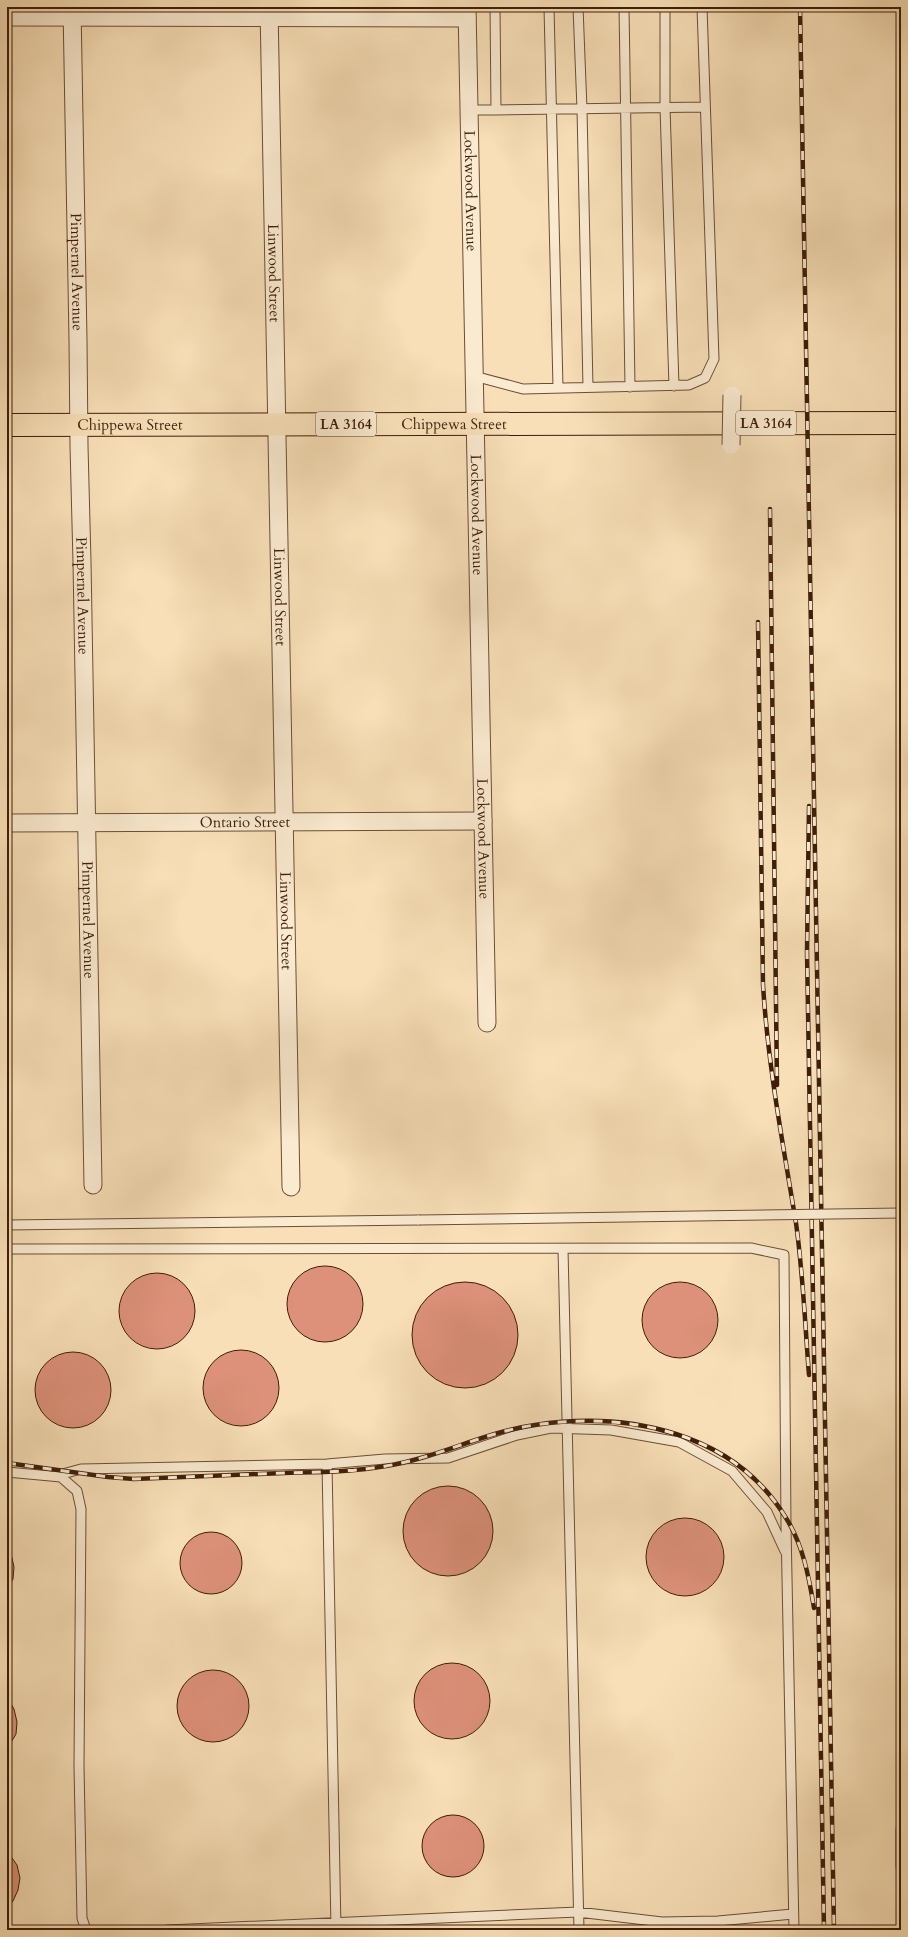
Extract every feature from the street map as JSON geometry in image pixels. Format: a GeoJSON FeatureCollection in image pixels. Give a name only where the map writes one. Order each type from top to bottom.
{"type":"FeatureCollection","features":[{"type":"Feature","properties":{"kind":"main road","name":"Chippewa Street"},"geometry":{"type":"LineString","coordinates":[[7,424],[901,423]]}},
{"type":"Feature","properties":{"kind":"street"},"geometry":{"type":"LineString","coordinates":[[7,16],[72,12],[467,12]]}},
{"type":"Feature","properties":{"kind":"street","name":"Pimpernel Avenue"},"geometry":{"type":"LineString","coordinates":[[72,12],[88,822],[93,1185]]}},
{"type":"Feature","properties":{"kind":"street","name":"Linwood Street"},"geometry":{"type":"LineString","coordinates":[[269,12],[291,1187]]}},
{"type":"Feature","properties":{"kind":"street","name":"Lockwood Avenue"},"geometry":{"type":"LineString","coordinates":[[467,12],[487,1023]]}},
{"type":"Feature","properties":{"kind":"street"},"geometry":{"type":"LineString","coordinates":[[731,445],[732,395]]}},
{"type":"Feature","properties":{"kind":"street","name":"Ontario Street"},"geometry":{"type":"LineString","coordinates":[[7,823],[483,821]]}},
{"type":"Feature","properties":{"kind":"lane"},"geometry":{"type":"LineString","coordinates":[[495,7],[496,110]]}},
{"type":"Feature","properties":{"kind":"lane"},"geometry":{"type":"LineString","coordinates":[[549,7],[550,109],[558,387]]}},
{"type":"Feature","properties":{"kind":"lane"},"geometry":{"type":"LineString","coordinates":[[578,7],[582,109],[588,387]]}},
{"type":"Feature","properties":{"kind":"lane"},"geometry":{"type":"LineString","coordinates":[[624,7],[630,387]]}},
{"type":"Feature","properties":{"kind":"lane"},"geometry":{"type":"LineString","coordinates":[[666,7],[665,107],[674,386]]}},
{"type":"Feature","properties":{"kind":"lane"},"geometry":{"type":"LineString","coordinates":[[474,376],[523,389],[558,387],[674,386],[689,385],[705,378],[714,358],[704,107],[702,7]]}},
{"type":"Feature","properties":{"kind":"lane"},"geometry":{"type":"LineString","coordinates":[[469,110],[704,107]]}},
{"type":"Feature","properties":{"kind":"lane"},"geometry":{"type":"LineString","coordinates":[[7,1225],[901,1213]]}},
{"type":"Feature","properties":{"kind":"lane"},"geometry":{"type":"LineString","coordinates":[[7,1249],[752,1248],[784,1255],[787,1556],[794,1930]]}},
{"type":"Feature","properties":{"kind":"lane"},"geometry":{"type":"LineString","coordinates":[[563,1249],[579,1930]]}},
{"type":"Feature","properties":{"kind":"lane"},"geometry":{"type":"LineString","coordinates":[[55,1476],[81,1469],[327,1464],[385,1459],[448,1458],[517,1435],[551,1428],[611,1430],[680,1442],[732,1471],[767,1512],[787,1556]]}},
{"type":"Feature","properties":{"kind":"lane"},"geometry":{"type":"LineString","coordinates":[[327,1464],[336,1927]]}},
{"type":"Feature","properties":{"kind":"lane"},"geometry":{"type":"LineString","coordinates":[[7,1472],[61,1477],[77,1491],[81,1509],[79,1766],[82,1918],[86,1930]]}},
{"type":"Feature","properties":{"kind":"lane"},"geometry":{"type":"LineString","coordinates":[[901,1828],[901,1867]]}},
{"type":"Feature","properties":{"kind":"lane"},"geometry":{"type":"LineString","coordinates":[[167,1930],[336,1927],[578,1912],[662,1922],[718,1921],[793,1914]]}},
{"type":"Feature","properties":{"kind":"building"},"geometry":{"type":"Polygon","coordinates":[[[318,1266],[332,1266],[346,1272],[357,1283],[363,1297],[363,1311],[360,1319],[352,1331],[346,1336],[332,1342],[318,1342],[304,1336],[293,1325],[287,1311],[287,1297],[293,1283],[304,1272],[318,1266]]]}},
{"type":"Feature","properties":{"kind":"building"},"geometry":{"type":"Polygon","coordinates":[[[150,1273],[164,1273],[178,1279],[189,1290],[195,1304],[195,1318],[192,1326],[184,1338],[178,1343],[164,1349],[150,1349],[136,1343],[125,1332],[119,1318],[119,1304],[125,1290],[136,1279],[150,1273]]]}},
{"type":"Feature","properties":{"kind":"building"},"geometry":{"type":"Polygon","coordinates":[[[465,1282],[485,1286],[502,1298],[514,1315],[518,1335],[514,1355],[502,1372],[485,1384],[465,1388],[445,1384],[428,1372],[416,1355],[412,1335],[416,1315],[428,1298],[445,1286],[465,1282]]]}},
{"type":"Feature","properties":{"kind":"building"},"geometry":{"type":"Polygon","coordinates":[[[680,1282],[694,1285],[707,1293],[715,1306],[718,1320],[715,1334],[707,1347],[694,1355],[680,1358],[666,1355],[653,1347],[645,1334],[642,1320],[645,1306],[653,1293],[666,1285],[680,1282]]]}},
{"type":"Feature","properties":{"kind":"building"},"geometry":{"type":"Polygon","coordinates":[[[7,1321],[10,1328],[10,1340],[7,1352],[7,1321]]]}},
{"type":"Feature","properties":{"kind":"building"},"geometry":{"type":"Polygon","coordinates":[[[234,1350],[248,1350],[262,1356],[273,1367],[279,1381],[279,1395],[276,1403],[268,1415],[262,1420],[248,1426],[234,1426],[220,1420],[209,1409],[203,1395],[203,1381],[209,1367],[220,1356],[234,1350]]]}},
{"type":"Feature","properties":{"kind":"building"},"geometry":{"type":"Polygon","coordinates":[[[66,1352],[80,1352],[94,1358],[105,1369],[111,1383],[111,1397],[108,1405],[100,1417],[94,1422],[80,1428],[66,1428],[52,1422],[41,1411],[35,1397],[35,1383],[41,1369],[52,1358],[66,1352]]]}},
{"type":"Feature","properties":{"kind":"building"},"geometry":{"type":"Polygon","coordinates":[[[448,1486],[465,1490],[480,1499],[489,1514],[493,1531],[489,1548],[480,1563],[465,1572],[448,1576],[431,1572],[416,1563],[407,1548],[403,1531],[407,1514],[416,1499],[431,1490],[448,1486]]]}},
{"type":"Feature","properties":{"kind":"building"},"geometry":{"type":"Polygon","coordinates":[[[685,1518],[700,1521],[707,1525],[717,1535],[721,1542],[724,1557],[721,1572],[717,1579],[707,1589],[700,1593],[685,1596],[670,1593],[663,1589],[653,1579],[649,1572],[646,1557],[649,1542],[653,1535],[663,1525],[670,1521],[685,1518]]]}},
{"type":"Feature","properties":{"kind":"building"},"geometry":{"type":"Polygon","coordinates":[[[205,1532],[217,1532],[233,1541],[240,1551],[242,1563],[240,1575],[233,1585],[217,1594],[205,1594],[194,1589],[185,1580],[180,1569],[180,1557],[185,1546],[194,1537],[205,1532]]]}},
{"type":"Feature","properties":{"kind":"building"},"geometry":{"type":"Polygon","coordinates":[[[7,1547],[11,1554],[14,1567],[13,1579],[7,1590],[7,1547]]]}},
{"type":"Feature","properties":{"kind":"building"},"geometry":{"type":"Polygon","coordinates":[[[452,1663],[467,1666],[479,1674],[487,1686],[490,1701],[487,1716],[479,1728],[467,1736],[452,1739],[437,1736],[425,1728],[417,1716],[414,1701],[417,1686],[425,1674],[437,1666],[452,1663]]]}},
{"type":"Feature","properties":{"kind":"building"},"geometry":{"type":"Polygon","coordinates":[[[213,1670],[233,1676],[243,1686],[249,1706],[243,1726],[233,1736],[213,1742],[193,1736],[183,1726],[177,1706],[183,1686],[193,1676],[213,1670]]]}},
{"type":"Feature","properties":{"kind":"building"},"geometry":{"type":"Polygon","coordinates":[[[7,1697],[14,1709],[17,1722],[16,1734],[7,1749],[7,1697]]]}},
{"type":"Feature","properties":{"kind":"building"},"geometry":{"type":"Polygon","coordinates":[[[453,1815],[465,1817],[475,1824],[482,1834],[484,1846],[482,1858],[475,1868],[465,1875],[453,1877],[441,1875],[431,1868],[424,1858],[422,1846],[424,1834],[431,1824],[441,1817],[453,1815]]]}},
{"type":"Feature","properties":{"kind":"building"},"geometry":{"type":"Polygon","coordinates":[[[7,1851],[17,1865],[20,1878],[18,1890],[13,1901],[7,1908],[7,1851]]]}},
{"type":"Feature","properties":{"kind":"railway"},"geometry":{"type":"LineString","coordinates":[[800,7],[834,1930]]}},
{"type":"Feature","properties":{"kind":"railway"},"geometry":{"type":"LineString","coordinates":[[770,509],[777,1085]]}},
{"type":"Feature","properties":{"kind":"railway"},"geometry":{"type":"LineString","coordinates":[[758,622],[763,985],[765,1015],[772,1075],[796,1223],[809,1375]]}},
{"type":"Feature","properties":{"kind":"railway"},"geometry":{"type":"LineString","coordinates":[[809,806],[807,952],[824,1930]]}},
{"type":"Feature","properties":{"kind":"railway"},"geometry":{"type":"LineString","coordinates":[[7,1463],[108,1477],[134,1479],[335,1471],[374,1468],[405,1462],[497,1433],[535,1425],[570,1421],[606,1422],[642,1426],[676,1434],[708,1447],[738,1465],[764,1489],[786,1518],[797,1539],[807,1573],[814,1608]]}}]}
